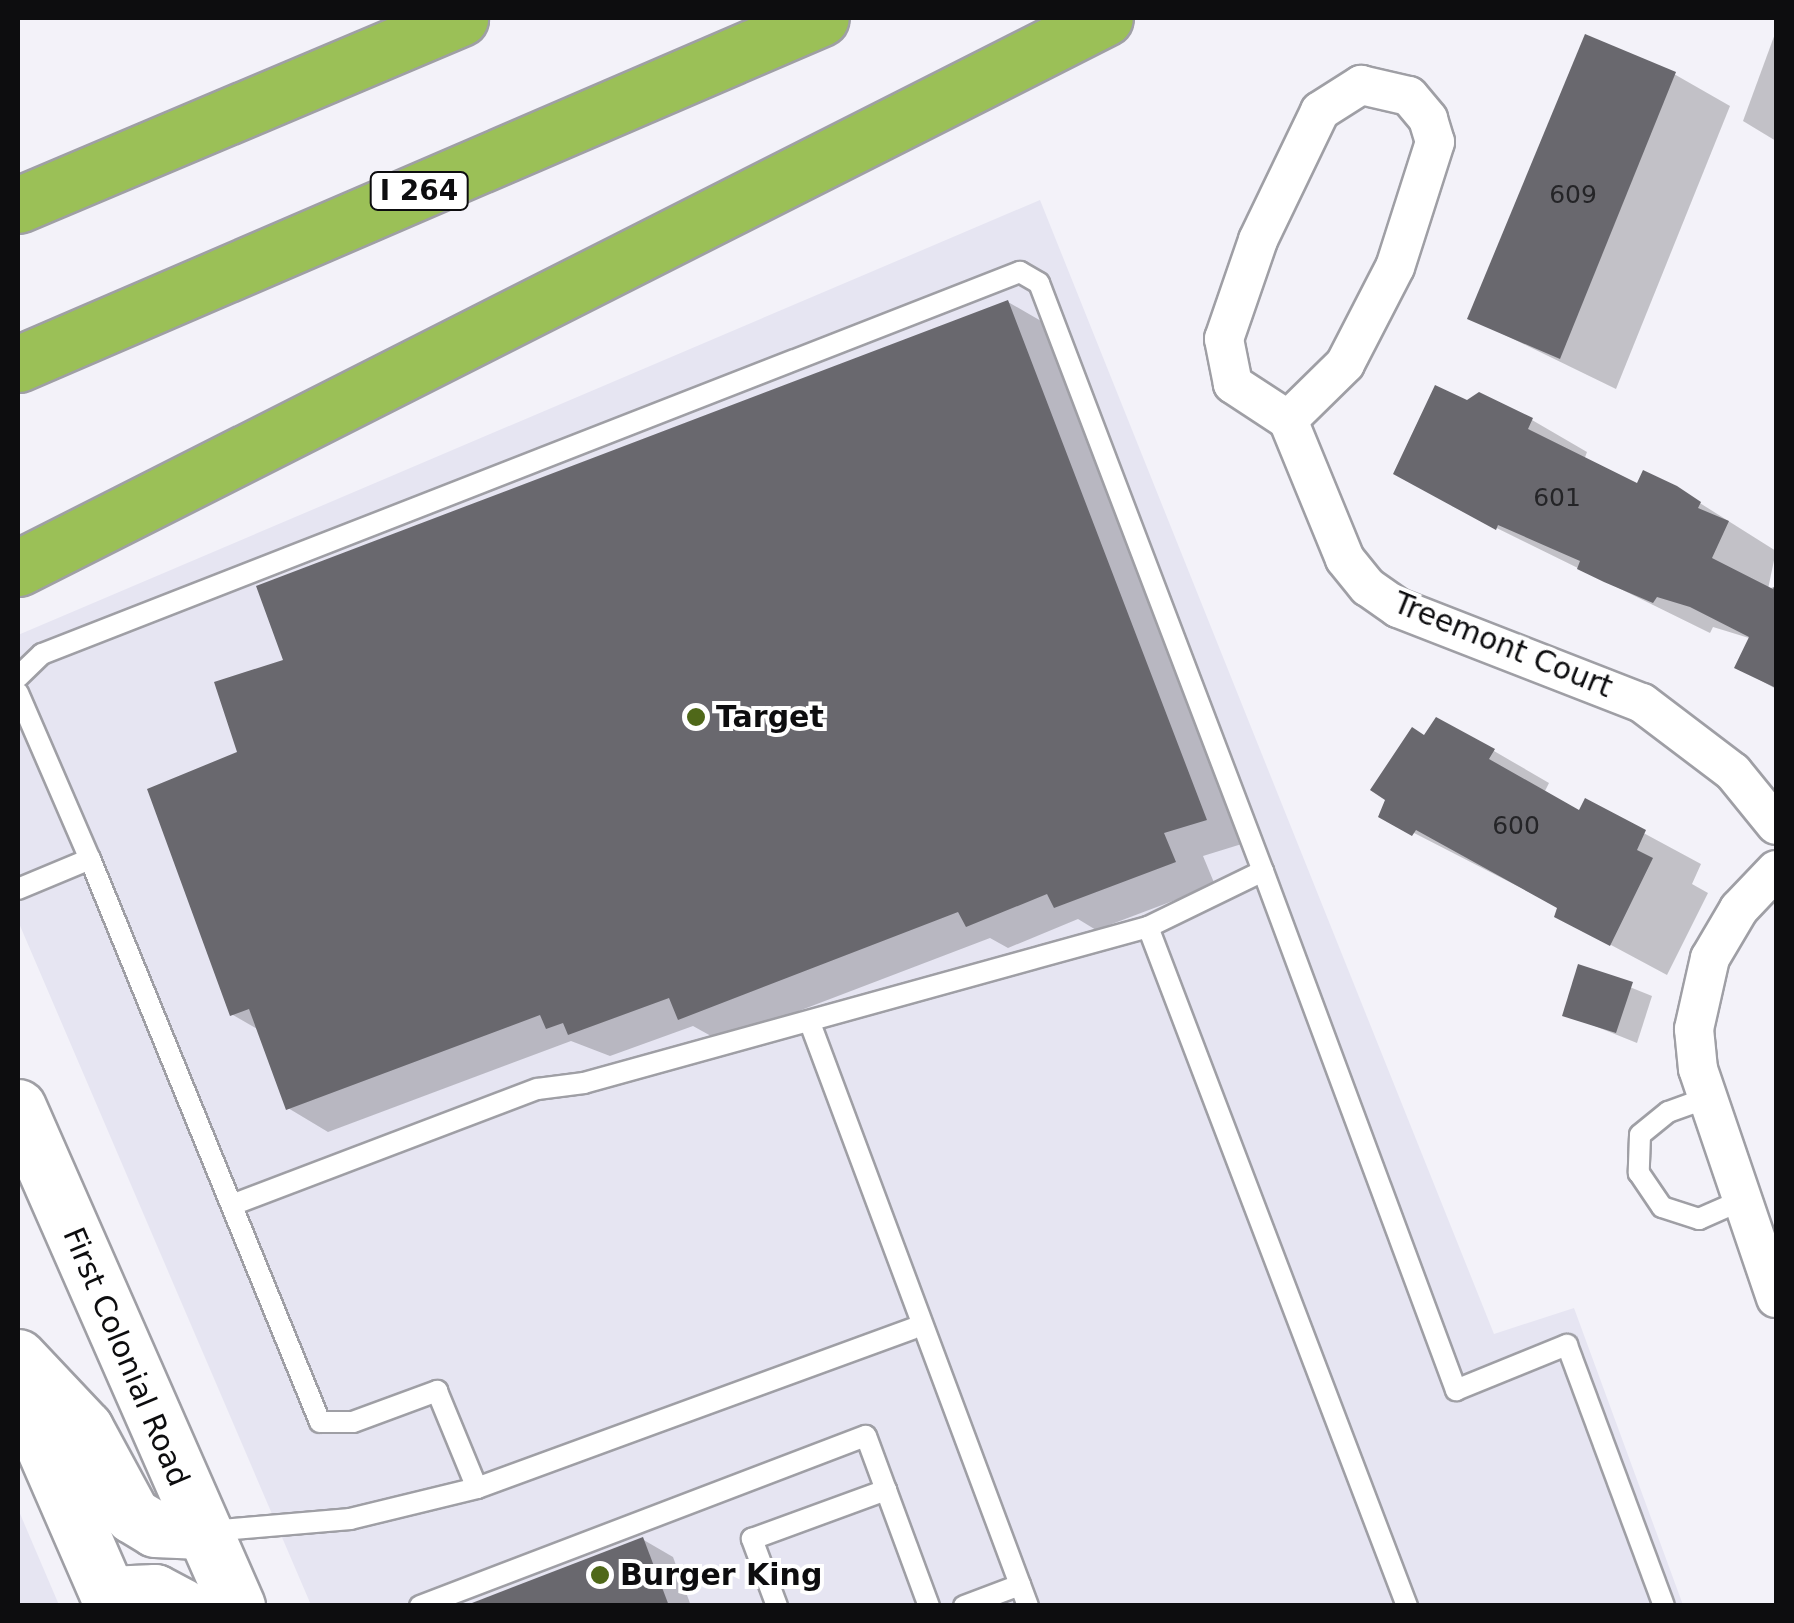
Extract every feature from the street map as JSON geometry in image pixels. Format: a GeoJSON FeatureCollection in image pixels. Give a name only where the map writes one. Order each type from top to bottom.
{"type":"FeatureCollection","features":[{"type":"Feature","properties":{"kind":"highway"},"geometry":{"type":"LineString","coordinates":[[18,206],[460,18]]}},
{"type":"Feature","properties":{"kind":"highway","name":"I 264"},"geometry":{"type":"LineString","coordinates":[[18,364],[821,18]]}},
{"type":"Feature","properties":{"kind":"highway"},"geometry":{"type":"LineString","coordinates":[[18,568],[1105,18]]}},
{"type":"Feature","properties":{"kind":"main road","name":"First Colonial Road"},"geometry":{"type":"LineString","coordinates":[[18,1107],[201,1532],[237,1606]]}},
{"type":"Feature","properties":{"kind":"main road"},"geometry":{"type":"LineString","coordinates":[[18,1357],[85,1428],[132,1515],[155,1529],[201,1532]]}},
{"type":"Feature","properties":{"kind":"main road"},"geometry":{"type":"LineString","coordinates":[[18,1388],[104,1600],[155,1592],[180,1606]]}},
{"type":"Feature","properties":{"kind":"street"},"geometry":{"type":"LineString","coordinates":[[1361,85],[1386,86],[1408,96],[1428,119],[1435,142],[1426,182],[1396,268],[1345,364],[1288,420],[1233,384],[1224,340],[1258,240],[1320,111],[1361,85]]}},
{"type":"Feature","properties":{"kind":"street","name":"Treemont Court"},"geometry":{"type":"LineString","coordinates":[[1288,420],[1345,559],[1368,586],[1398,608],[1642,702],[1733,772],[1776,825]]}},
{"type":"Feature","properties":{"kind":"street"},"geometry":{"type":"LineString","coordinates":[[1776,870],[1739,908],[1699,988],[1694,1029],[1708,1098],[1776,1298]]}},
{"type":"Feature","properties":{"kind":"lane"},"geometry":{"type":"LineString","coordinates":[[18,678],[42,654],[1020,272],[1039,283],[1456,1390],[1567,1345],[1664,1606]]}},
{"type":"Feature","properties":{"kind":"lane"},"geometry":{"type":"LineString","coordinates":[[18,693],[320,1422],[353,1422],[437,1391],[476,1488]]}},
{"type":"Feature","properties":{"kind":"lane"},"geometry":{"type":"LineString","coordinates":[[18,889],[90,859]]}},
{"type":"Feature","properties":{"kind":"lane"},"geometry":{"type":"LineString","coordinates":[[232,1206],[537,1089],[584,1083],[1148,927],[1263,870]]}},
{"type":"Feature","properties":{"kind":"lane"},"geometry":{"type":"LineString","coordinates":[[1148,927],[1407,1606]]}},
{"type":"Feature","properties":{"kind":"lane"},"geometry":{"type":"LineString","coordinates":[[810,1023],[920,1326],[1028,1606]]}},
{"type":"Feature","properties":{"kind":"lane"},"geometry":{"type":"LineString","coordinates":[[1708,1098],[1668,1112],[1640,1134],[1638,1173],[1662,1207],[1699,1219],[1740,1201]]}},
{"type":"Feature","properties":{"kind":"lane"},"geometry":{"type":"LineString","coordinates":[[201,1532],[350,1520],[476,1488],[920,1326]]}},
{"type":"Feature","properties":{"kind":"lane"},"geometry":{"type":"LineString","coordinates":[[420,1606],[866,1436],[929,1606]]}},
{"type":"Feature","properties":{"kind":"lane"},"geometry":{"type":"LineString","coordinates":[[776,1606],[752,1539],[886,1490]]}},
{"type":"Feature","properties":{"kind":"lane"},"geometry":{"type":"LineString","coordinates":[[964,1606],[1020,1584]]}},
{"type":"Feature","properties":{"kind":"shaded area"},"geometry":{"type":"Polygon","coordinates":[[[1040,200],[1494,1334],[1574,1308],[1683,1605],[311,1605],[18,921],[18,635],[1040,200]]]}},
{"type":"Feature","properties":{"kind":"shaded area"},"geometry":{"type":"Polygon","coordinates":[[[18,1509],[59,1605],[18,1605],[18,1509]]]}},
{"type":"Feature","properties":{"kind":"building"},"geometry":{"type":"Polygon","coordinates":[[[1585,34],[1676,72],[1560,359],[1467,319],[1585,34]]]}},
{"type":"Feature","properties":{"kind":"building","name":"Target"},"geometry":{"type":"Polygon","coordinates":[[[1008,300],[1207,820],[1164,833],[1176,862],[1054,908],[1047,894],[966,927],[958,912],[678,1020],[669,998],[568,1035],[563,1023],[546,1029],[540,1015],[286,1110],[249,1009],[230,1016],[147,789],[237,752],[214,682],[283,660],[256,586],[1008,300]]]}},
{"type":"Feature","properties":{"kind":"building"},"geometry":{"type":"Polygon","coordinates":[[[1435,385],[1467,400],[1479,392],[1533,418],[1528,429],[1637,483],[1643,470],[1701,502],[1698,508],[1729,521],[1712,558],[1773,589],[1776,582],[1776,688],[1734,668],[1749,637],[1690,607],[1657,597],[1653,603],[1604,582],[1577,569],[1580,561],[1498,525],[1496,530],[1393,474],[1435,385]]]}},
{"type":"Feature","properties":{"kind":"building"},"geometry":{"type":"Polygon","coordinates":[[[1436,717],[1495,749],[1489,759],[1579,810],[1585,798],[1646,830],[1637,850],[1653,858],[1610,946],[1554,917],[1557,908],[1416,830],[1412,836],[1378,817],[1385,800],[1370,790],[1412,727],[1424,735],[1436,717]]]}},
{"type":"Feature","properties":{"kind":"building"},"geometry":{"type":"Polygon","coordinates":[[[1578,964],[1633,982],[1616,1033],[1562,1016],[1578,964]]]}},
{"type":"Feature","properties":{"kind":"building","name":"Burger King"},"geometry":{"type":"Polygon","coordinates":[[[643,1537],[669,1606],[472,1606],[472,1603],[643,1537]]]}},
{"type":"Feature","properties":{"kind":"place","name":"Target"},"geometry":{"type":"Point","coordinates":[696,717]}},
{"type":"Feature","properties":{"kind":"place","name":"Burger King"},"geometry":{"type":"Point","coordinates":[600,1575]}}]}
